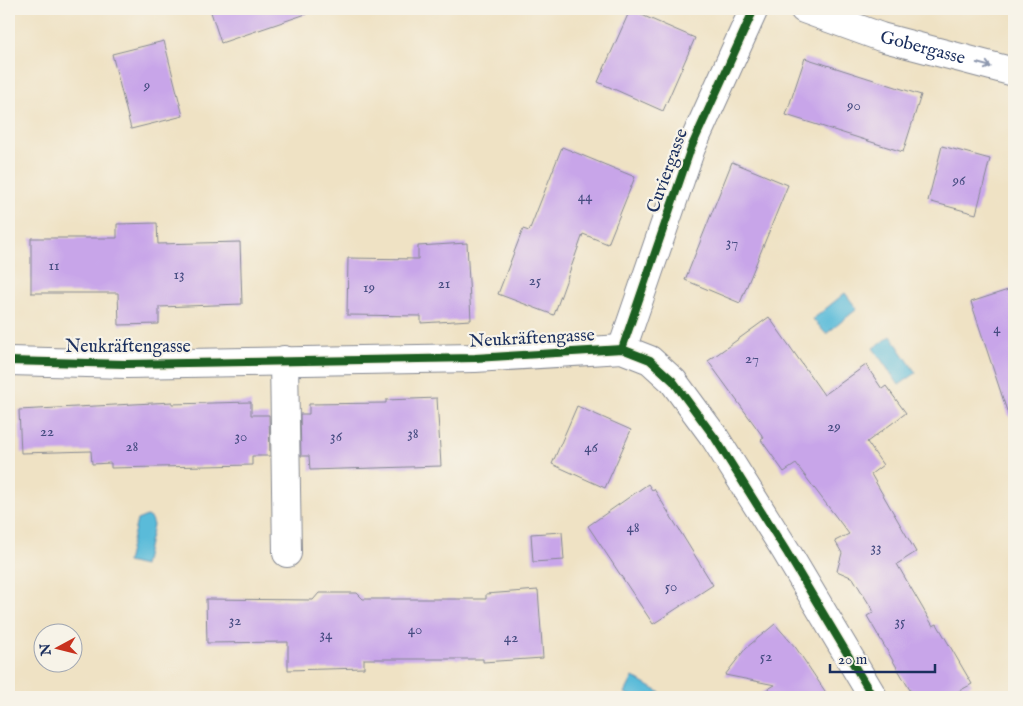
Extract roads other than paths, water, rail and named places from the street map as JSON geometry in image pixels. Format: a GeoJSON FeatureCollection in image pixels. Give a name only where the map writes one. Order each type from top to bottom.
{"type":"FeatureCollection","features":[{"type":"Feature","properties":{"kind":"street","name":"Cuviergasse"},"geometry":{"type":"LineString","coordinates":[[622,349],[691,148],[754,9]]}},
{"type":"Feature","properties":{"kind":"street","name":"Gobergasse"},"geometry":{"type":"LineString","coordinates":[[804,9],[881,37],[1014,72]]}},
{"type":"Feature","properties":{"kind":"street","name":"Neukräftengasse"},"geometry":{"type":"LineString","coordinates":[[9,361],[126,364],[475,358],[622,349],[650,360],[674,382],[714,438],[786,551],[873,697]]}},
{"type":"Feature","properties":{"kind":"street"},"geometry":{"type":"LineString","coordinates":[[284,360],[287,553]]}},
{"type":"Feature","properties":{"kind":"water"},"geometry":{"type":"Polygon","coordinates":[[[845,293],[857,309],[826,334],[813,319],[845,293]]]}},
{"type":"Feature","properties":{"kind":"water"},"geometry":{"type":"Polygon","coordinates":[[[891,336],[916,373],[899,385],[873,348],[891,336]]]}},
{"type":"Feature","properties":{"kind":"water"},"geometry":{"type":"Polygon","coordinates":[[[147,516],[151,519],[153,525],[144,566],[127,562],[137,520],[147,516]]]}},
{"type":"Feature","properties":{"kind":"water"},"geometry":{"type":"Polygon","coordinates":[[[633,677],[664,695],[663,697],[632,697],[625,693],[633,677]]]}}]}
